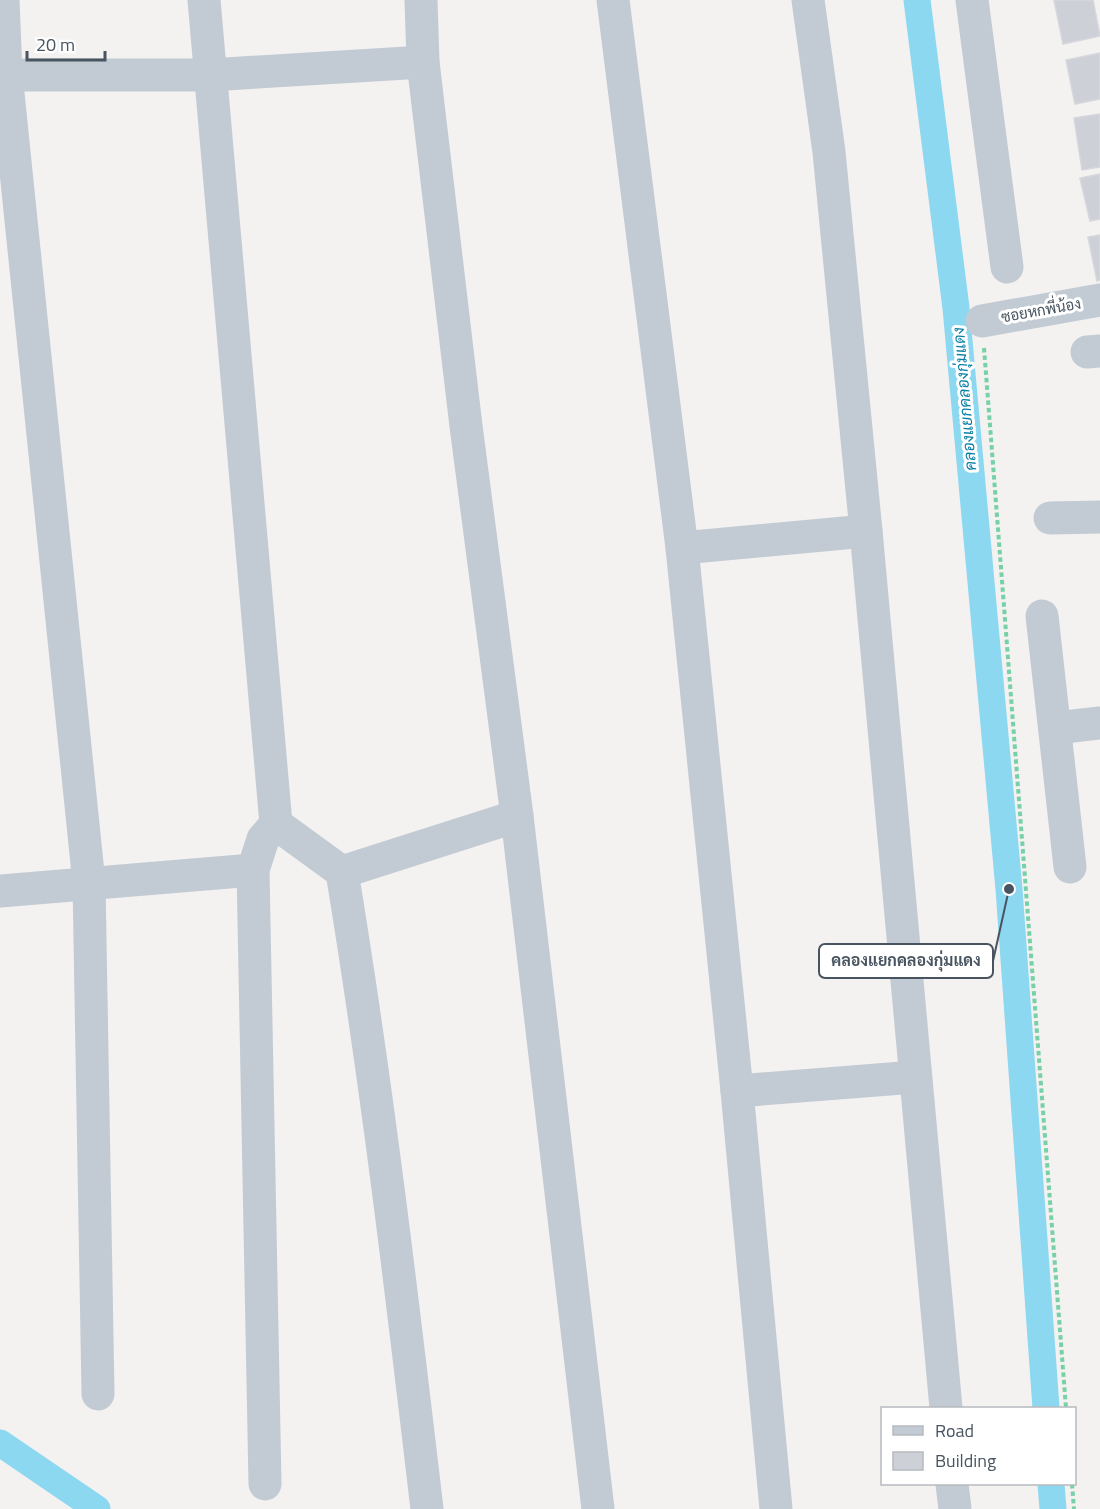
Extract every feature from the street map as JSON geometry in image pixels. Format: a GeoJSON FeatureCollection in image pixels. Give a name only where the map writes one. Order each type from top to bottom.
{"type":"FeatureCollection","features":[{"type":"Feature","properties":{"kind":"street"},"geometry":{"type":"LineString","coordinates":[[3,0],[3,75],[89,883],[98,1394]]}},
{"type":"Feature","properties":{"kind":"street"},"geometry":{"type":"LineString","coordinates":[[204,0],[276,824],[263,839],[253,870],[265,1484]]}},
{"type":"Feature","properties":{"kind":"street"},"geometry":{"type":"LineString","coordinates":[[421,0],[423,62],[466,426],[518,816],[598,1509]]}},
{"type":"Feature","properties":{"kind":"street"},"geometry":{"type":"LineString","coordinates":[[613,0],[682,548],[737,1091],[776,1509]]}},
{"type":"Feature","properties":{"kind":"street"},"geometry":{"type":"LineString","coordinates":[[808,0],[829,152],[946,1407]]}},
{"type":"Feature","properties":{"kind":"street"},"geometry":{"type":"LineString","coordinates":[[972,0],[1006,267]]}},
{"type":"Feature","properties":{"kind":"street"},"geometry":{"type":"LineString","coordinates":[[3,75],[209,75],[423,62]]}},
{"type":"Feature","properties":{"kind":"street","name":"ซอยหกพี่น้อง"},"geometry":{"type":"LineString","coordinates":[[982,321],[1100,300]]}},
{"type":"Feature","properties":{"kind":"street"},"geometry":{"type":"LineString","coordinates":[[1050,518],[1100,517]]}},
{"type":"Feature","properties":{"kind":"street"},"geometry":{"type":"LineString","coordinates":[[682,548],[866,531]]}},
{"type":"Feature","properties":{"kind":"street"},"geometry":{"type":"LineString","coordinates":[[1042,616],[1070,867]]}},
{"type":"Feature","properties":{"kind":"street"},"geometry":{"type":"LineString","coordinates":[[1056,728],[1100,723]]}},
{"type":"Feature","properties":{"kind":"street"},"geometry":{"type":"LineString","coordinates":[[342,872],[518,816]]}},
{"type":"Feature","properties":{"kind":"street"},"geometry":{"type":"LineString","coordinates":[[276,824],[342,872],[369,1034],[392,1202],[427,1509]]}},
{"type":"Feature","properties":{"kind":"street"},"geometry":{"type":"LineString","coordinates":[[0,891],[253,870]]}},
{"type":"Feature","properties":{"kind":"street"},"geometry":{"type":"LineString","coordinates":[[737,1091],[915,1077]]}},
{"type":"Feature","properties":{"kind":"street"},"geometry":{"type":"LineString","coordinates":[[952,1485],[955,1509]]}},
{"type":"Feature","properties":{"kind":"path"},"geometry":{"type":"LineString","coordinates":[[982,321],[1066,1407]]}},
{"type":"Feature","properties":{"kind":"path"},"geometry":{"type":"LineString","coordinates":[[1072,1485],[1074,1509]]}},
{"type":"Feature","properties":{"kind":"building"},"geometry":{"type":"Polygon","coordinates":[[[1054,0],[1093,0],[1100,36],[1063,44],[1054,0]]]}},
{"type":"Feature","properties":{"kind":"building"},"geometry":{"type":"Polygon","coordinates":[[[1100,53],[1100,99],[1075,104],[1066,60],[1100,53]]]}},
{"type":"Feature","properties":{"kind":"building"},"geometry":{"type":"Polygon","coordinates":[[[1100,114],[1100,167],[1082,170],[1074,118],[1100,114]]]}},
{"type":"Feature","properties":{"kind":"building"},"geometry":{"type":"Polygon","coordinates":[[[1100,174],[1100,219],[1090,221],[1080,178],[1100,174]]]}},
{"type":"Feature","properties":{"kind":"building"},"geometry":{"type":"Polygon","coordinates":[[[1100,235],[1100,280],[1097,281],[1088,237],[1100,235]]]}},
{"type":"Feature","properties":{"kind":"waterway","name":"คลองแยกคลองกุ่มแดง"},"geometry":{"type":"LineString","coordinates":[[917,0],[956,308],[1009,889],[1046,1407]]}},
{"type":"Feature","properties":{"kind":"waterway"},"geometry":{"type":"LineString","coordinates":[[0,1443],[97,1509]]}},
{"type":"Feature","properties":{"kind":"waterway","name":"คลองแยกคลองกุ่มแดง"},"geometry":{"type":"LineString","coordinates":[[1051,1485],[1053,1509]]}},
{"type":"Feature","properties":{"kind":"place","name":"คลองแยกคลองกุ่มแดง"},"geometry":{"type":"Point","coordinates":[1009,889]}}]}
